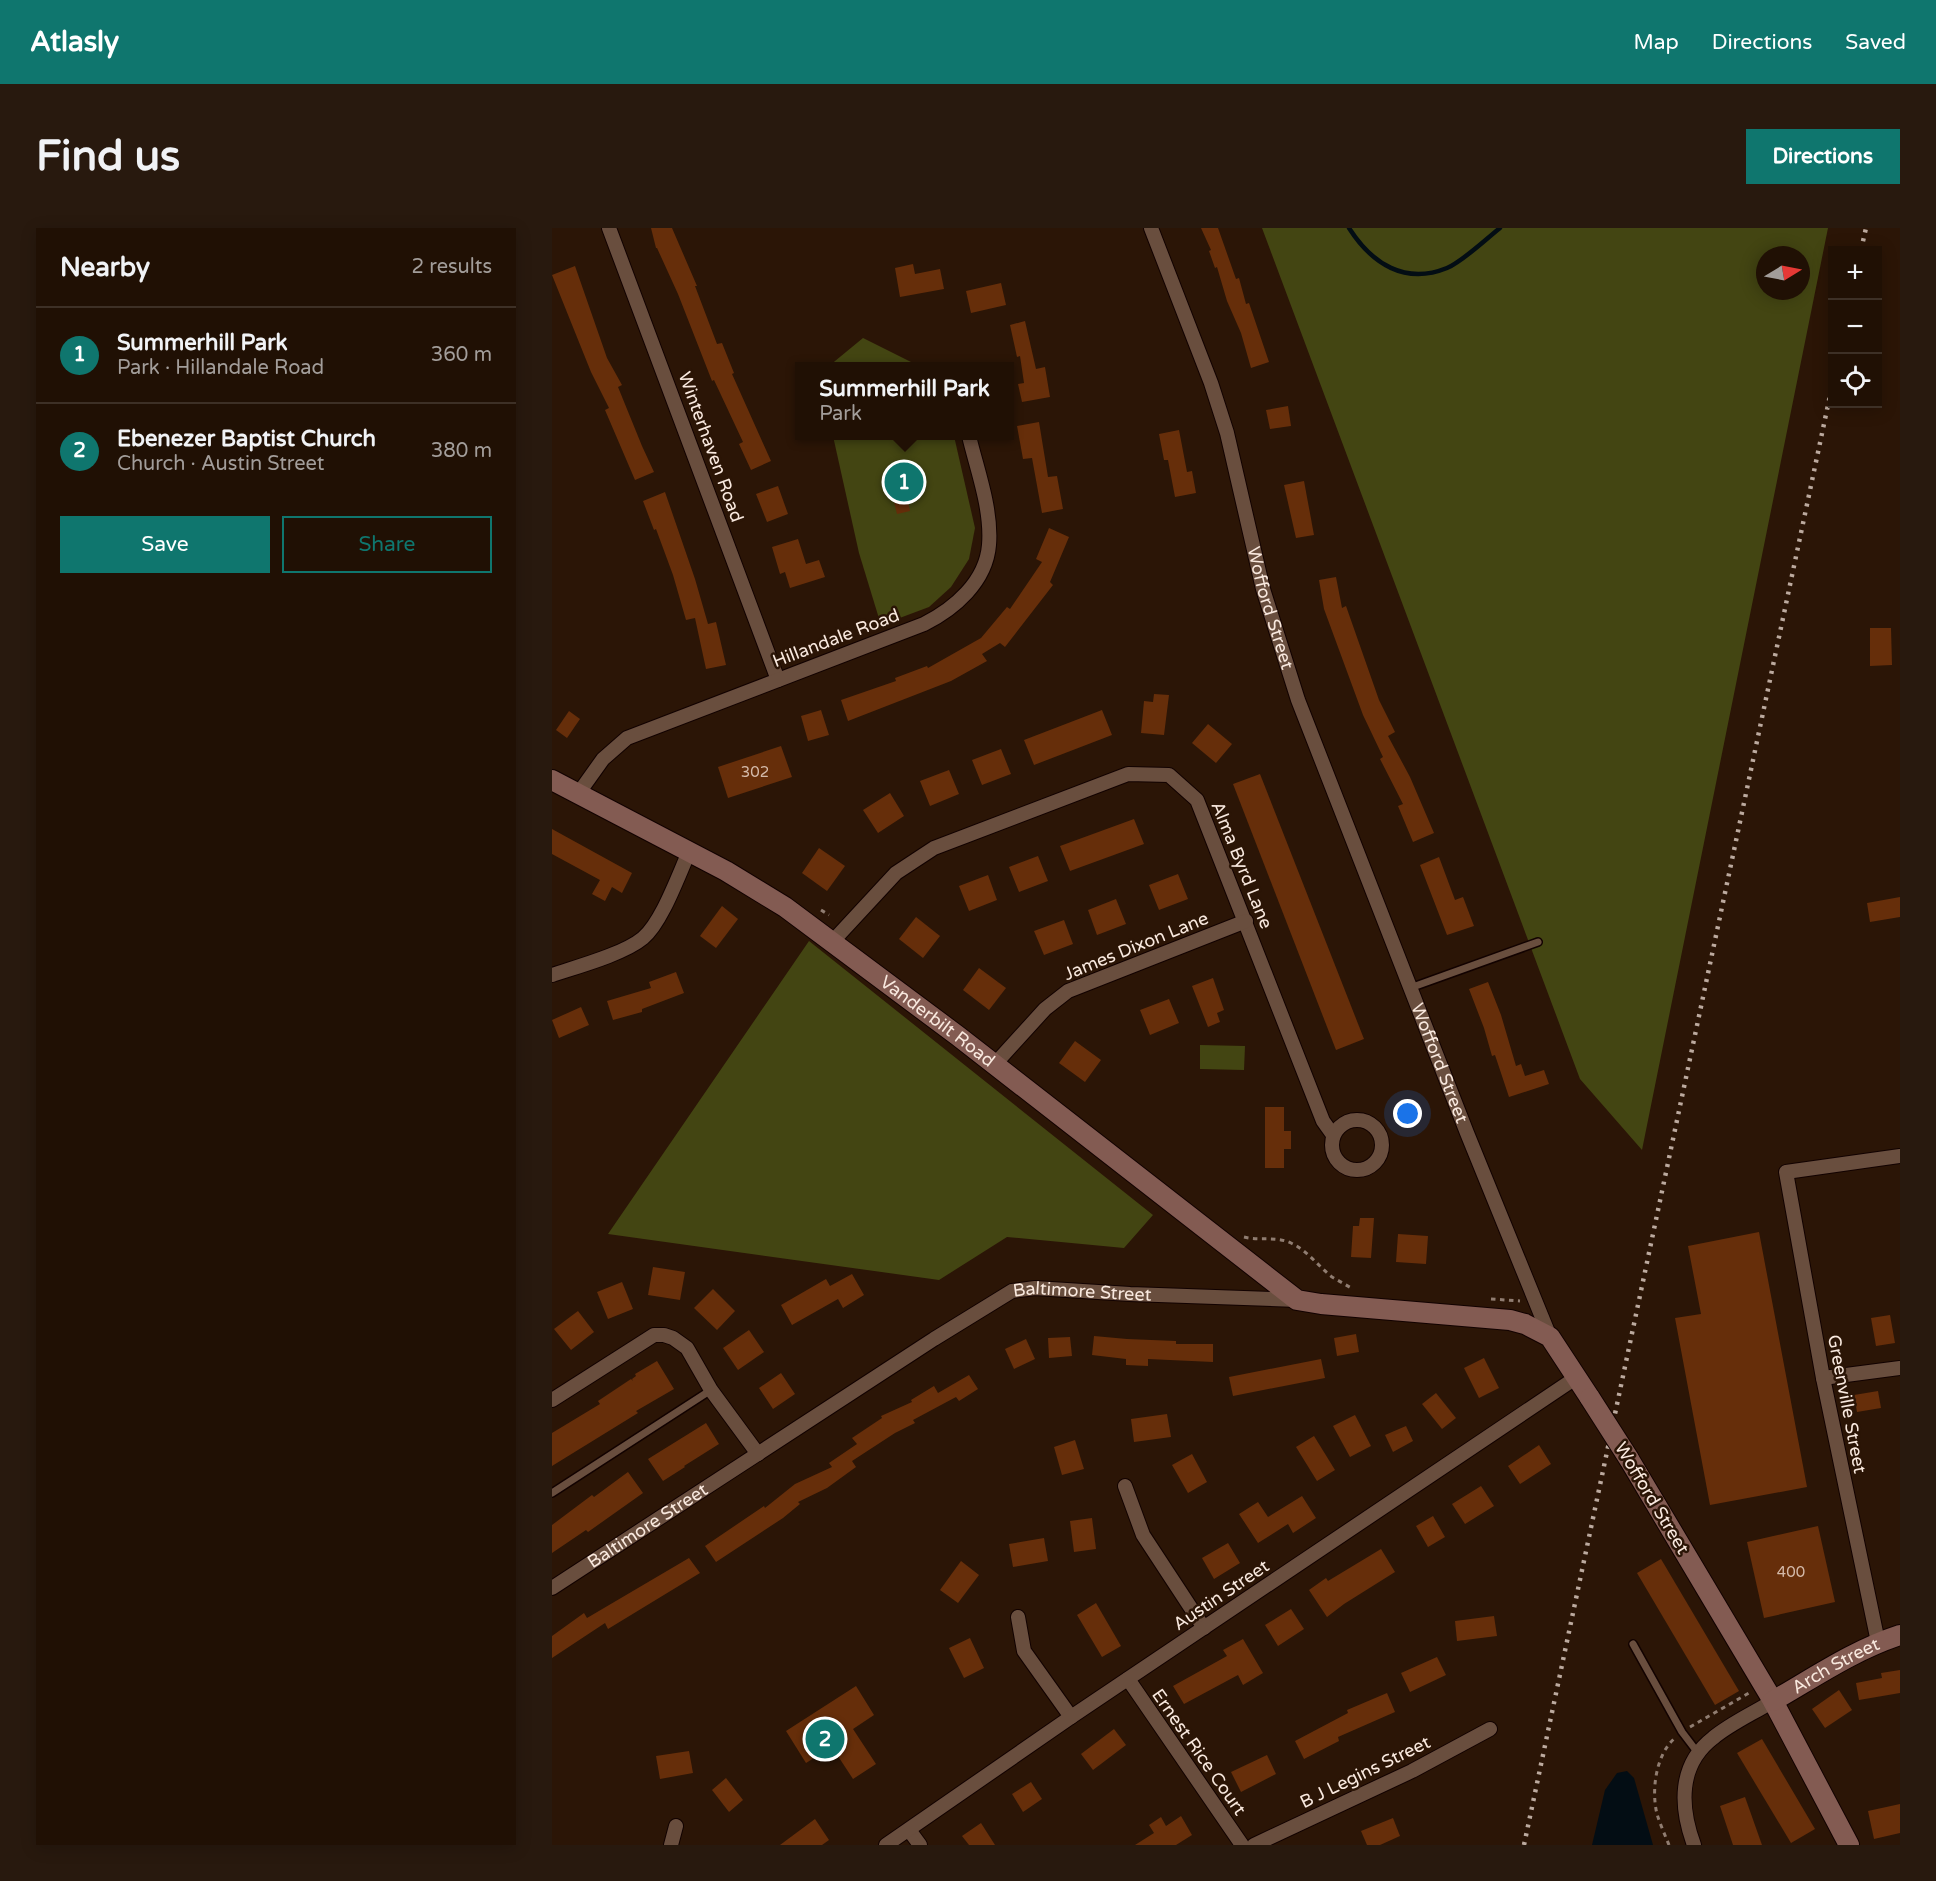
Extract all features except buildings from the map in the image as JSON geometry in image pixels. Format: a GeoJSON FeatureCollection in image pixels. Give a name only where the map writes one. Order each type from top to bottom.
{"type":"FeatureCollection","features":[{"type":"Feature","properties":{"kind":"street","name":"Winterhaven Road"},"geometry":{"type":"LineString","coordinates":[[609,228],[778,680]]}},
{"type":"Feature","properties":{"kind":"street","name":"Wofford Street"},"geometry":{"type":"LineString","coordinates":[[1151,228],[1211,383],[1227,433],[1263,589],[1280,648],[1410,988],[1550,1337],[1629,1459],[1773,1701],[1849,1845]]}},
{"type":"Feature","properties":{"kind":"street","name":"Hillandale Road"},"geometry":{"type":"LineString","coordinates":[[578,794],[603,759],[627,738],[924,624],[954,606],[967,593],[981,571],[989,546],[987,510],[970,440]]}},
{"type":"Feature","properties":{"kind":"street","name":"Alma Byrd Lane"},"geometry":{"type":"LineString","coordinates":[[833,941],[896,873],[934,848],[1128,774],[1169,775],[1197,800],[1323,1122],[1333,1134]]}},
{"type":"Feature","properties":{"kind":"street","name":"Vanderbilt Road"},"geometry":{"type":"LineString","coordinates":[[552,780],[726,871],[785,907],[995,1064],[1297,1300]]}},
{"type":"Feature","properties":{"kind":"street"},"geometry":{"type":"LineString","coordinates":[[552,975],[624,949],[643,938],[657,921],[689,852]]}},
{"type":"Feature","properties":{"kind":"street","name":"James Dixon Lane"},"geometry":{"type":"LineString","coordinates":[[995,1064],[1045,1009],[1068,991],[1246,921]]}},
{"type":"Feature","properties":{"kind":"street","name":"Greenville Street"},"geometry":{"type":"LineString","coordinates":[[1878,1642],[1823,1378],[1786,1172],[1900,1156]]}},
{"type":"Feature","properties":{"kind":"street","name":"Baltimore Street"},"geometry":{"type":"LineString","coordinates":[[552,1588],[934,1340],[1020,1289],[1297,1300],[1510,1320],[1525,1324],[1550,1337]]}},
{"type":"Feature","properties":{"kind":"street"},"geometry":{"type":"LineString","coordinates":[[552,1400],[654,1335],[664,1335],[673,1338],[687,1348],[711,1390],[758,1454]]}},
{"type":"Feature","properties":{"kind":"street"},"geometry":{"type":"LineString","coordinates":[[1823,1378],[1900,1368]]}},
{"type":"Feature","properties":{"kind":"street","name":"Austin Street"},"geometry":{"type":"LineString","coordinates":[[886,1845],[1071,1717],[1576,1377]]}},
{"type":"Feature","properties":{"kind":"street"},"geometry":{"type":"LineString","coordinates":[[1125,1486],[1143,1534],[1204,1628]]}},
{"type":"Feature","properties":{"kind":"street"},"geometry":{"type":"LineString","coordinates":[[1018,1617],[1024,1651],[1071,1717]]}},
{"type":"Feature","properties":{"kind":"street","name":"Arch Street"},"geometry":{"type":"LineString","coordinates":[[1773,1701],[1849,1655],[1900,1635]]}},
{"type":"Feature","properties":{"kind":"street","name":"Ernest Rice Court"},"geometry":{"type":"LineString","coordinates":[[1128,1679],[1242,1845]]}},
{"type":"Feature","properties":{"kind":"street"},"geometry":{"type":"LineString","coordinates":[[1694,1845],[1686,1823],[1684,1799],[1686,1779],[1698,1753],[1713,1738],[1773,1701]]}},
{"type":"Feature","properties":{"kind":"street","name":"B J Legins Street"},"geometry":{"type":"LineString","coordinates":[[1254,1845],[1412,1772],[1490,1729]]}},
{"type":"Feature","properties":{"kind":"street"},"geometry":{"type":"LineString","coordinates":[[671,1845],[676,1826]]}},
{"type":"Feature","properties":{"kind":"street"},"geometry":{"type":"LineString","coordinates":[[909,1830],[920,1845]]}},
{"type":"Feature","properties":{"kind":"lane"},"geometry":{"type":"LineString","coordinates":[[1410,988],[1538,942]]}},
{"type":"Feature","properties":{"kind":"lane"},"geometry":{"type":"LineString","coordinates":[[552,1493],[711,1390]]}},
{"type":"Feature","properties":{"kind":"lane"},"geometry":{"type":"LineString","coordinates":[[1633,1644],[1682,1732],[1698,1753]]}},
{"type":"Feature","properties":{"kind":"path"},"geometry":{"type":"LineString","coordinates":[[1238,1235],[1253,1239],[1272,1238],[1291,1243],[1309,1255],[1331,1276],[1357,1291]]}},
{"type":"Feature","properties":{"kind":"path"},"geometry":{"type":"LineString","coordinates":[[1482,1299],[1525,1300]]}},
{"type":"Feature","properties":{"kind":"shaded area"},"geometry":{"type":"Polygon","coordinates":[[[1262,228],[1828,228],[1642,1150],[1580,1079],[1262,228]]]}},
{"type":"Feature","properties":{"kind":"shaded area"},"geometry":{"type":"Polygon","coordinates":[[[863,338],[911,362],[834,362],[863,338]]]}},
{"type":"Feature","properties":{"kind":"shaded area"},"geometry":{"type":"Polygon","coordinates":[[[834,440],[955,440],[975,528],[969,559],[951,587],[929,607],[881,625],[859,553],[834,440]]]}},
{"type":"Feature","properties":{"kind":"shaded area"},"geometry":{"type":"Polygon","coordinates":[[[809,941],[1153,1215],[1124,1248],[1007,1237],[939,1280],[608,1234],[809,941]]]}},
{"type":"Feature","properties":{"kind":"shaded area"},"geometry":{"type":"Polygon","coordinates":[[[1200,1045],[1245,1046],[1244,1070],[1200,1069],[1200,1045]]]}},
{"type":"Feature","properties":{"kind":"shaded area"},"geometry":{"type":"Polygon","coordinates":[[[1627,1771],[1634,1778],[1653,1845],[1592,1845],[1605,1790],[1617,1773],[1627,1771]]]}},
{"type":"Feature","properties":{"kind":"waterway"},"geometry":{"type":"LineString","coordinates":[[1349,228],[1358,241],[1379,261],[1391,268],[1417,274],[1432,273],[1453,265],[1500,228]]}},
{"type":"Feature","properties":{"kind":"railway"},"geometry":{"type":"LineString","coordinates":[[1862,246],[1866,228]]}},
{"type":"Feature","properties":{"kind":"railway"},"geometry":{"type":"LineString","coordinates":[[1524,1845],[1828,405]]}},
{"type":"Feature","properties":{"kind":"place","name":"Summerhill Park"},"geometry":{"type":"Point","coordinates":[904,482]}},
{"type":"Feature","properties":{"kind":"place","name":"Ebenezer Baptist Church"},"geometry":{"type":"Point","coordinates":[825,1739]}}]}
